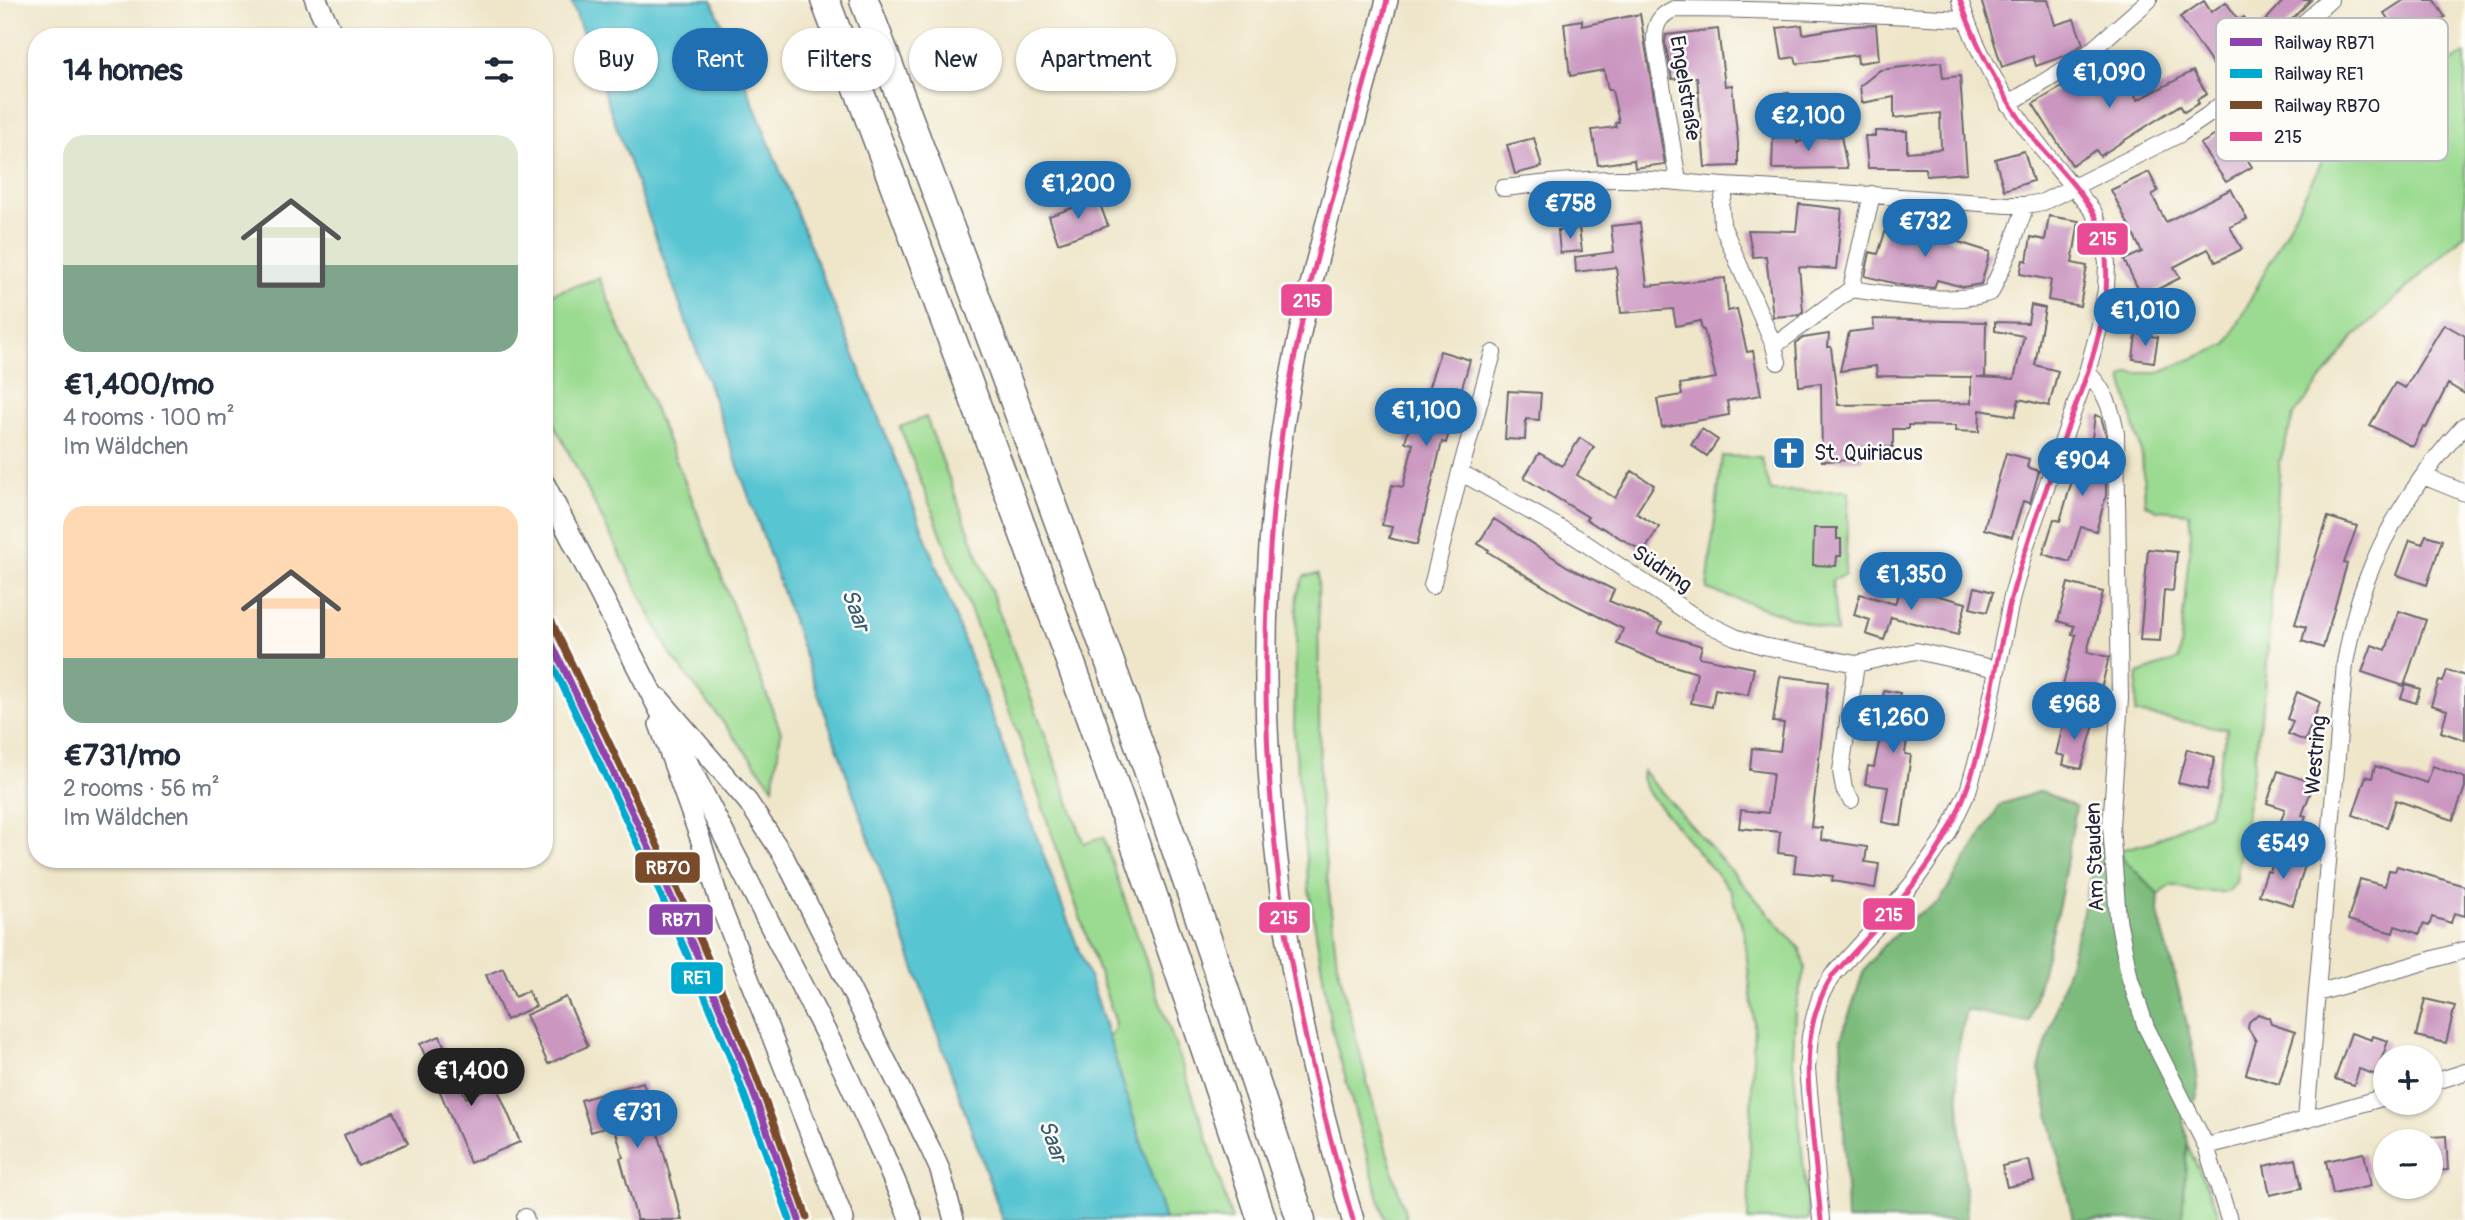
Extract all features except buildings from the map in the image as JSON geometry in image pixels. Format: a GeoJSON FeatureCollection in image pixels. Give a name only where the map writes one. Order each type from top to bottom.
{"type":"FeatureCollection","features":[{"type":"Feature","properties":{"kind":"highway"},"geometry":{"type":"LineString","coordinates":[[825,0],[1029,545],[1123,806],[1205,1043],[1262,1220]]}},
{"type":"Feature","properties":{"kind":"highway"},"geometry":{"type":"LineString","coordinates":[[864,0],[1064,533],[1163,807],[1301,1220]]}},
{"type":"Feature","properties":{"kind":"main road"},"geometry":{"type":"LineString","coordinates":[[316,0],[329,28]]}},
{"type":"Feature","properties":{"kind":"main road"},"geometry":{"type":"LineString","coordinates":[[1353,1220],[1317,1090],[1278,880],[1267,744],[1268,587],[1287,401],[1300,334],[1317,260],[1367,83],[1387,0]]}},
{"type":"Feature","properties":{"kind":"main road"},"geometry":{"type":"LineString","coordinates":[[553,502],[837,1055],[911,1220]]}},
{"type":"Feature","properties":{"kind":"street"},"geometry":{"type":"LineString","coordinates":[[1821,1220],[1807,1069],[1810,1036],[1822,994],[1832,976],[1916,879],[1947,835],[1968,791],[1983,739],[2011,596],[2027,542],[2087,372],[2099,329],[2106,289],[2107,263],[2101,229],[2093,211],[2008,104],[1984,65],[1960,0]]}},
{"type":"Feature","properties":{"kind":"street"},"geometry":{"type":"LineString","coordinates":[[2008,104],[2083,58],[2149,0]]}},
{"type":"Feature","properties":{"kind":"street"},"geometry":{"type":"LineString","coordinates":[[2310,18],[2330,0]]}},
{"type":"Feature","properties":{"kind":"street","name":"Engelstraße"},"geometry":{"type":"LineString","coordinates":[[1678,181],[1655,43],[1654,27],[1663,14],[1674,9],[1767,9],[1850,11],[1965,19]]}},
{"type":"Feature","properties":{"kind":"street"},"geometry":{"type":"LineString","coordinates":[[1503,188],[1614,178],[2026,205],[2043,202],[2180,134],[2216,109]]}},
{"type":"Feature","properties":{"kind":"street"},"geometry":{"type":"LineString","coordinates":[[1727,186],[1721,204],[1722,225],[1776,354],[1851,289],[1872,194]]}},
{"type":"Feature","properties":{"kind":"street"},"geometry":{"type":"LineString","coordinates":[[1851,289],[1928,298],[1961,298],[1991,292],[2026,205]]}},
{"type":"Feature","properties":{"kind":"street"},"geometry":{"type":"LineString","coordinates":[[1432,586],[1493,353]]}},
{"type":"Feature","properties":{"kind":"street","name":"Am Stauden"},"geometry":{"type":"LineString","coordinates":[[2087,372],[2100,387],[2113,412],[2116,433],[2120,699],[2111,826],[2118,919],[2130,979],[2146,1027],[2206,1146],[2229,1220]]}},
{"type":"Feature","properties":{"kind":"street","name":"Westring"},"geometry":{"type":"LineString","coordinates":[[2306,1120],[2345,663],[2354,619],[2365,584],[2381,548],[2423,476],[2465,425]]}},
{"type":"Feature","properties":{"kind":"street","name":"Südring"},"geometry":{"type":"LineString","coordinates":[[1460,472],[1576,537],[1698,619],[1735,637],[1763,646],[1856,664],[1916,650],[1997,669]]}},
{"type":"Feature","properties":{"kind":"street"},"geometry":{"type":"LineString","coordinates":[[2423,476],[2465,493]]}},
{"type":"Feature","properties":{"kind":"street"},"geometry":{"type":"LineString","coordinates":[[1851,800],[1844,789],[1841,771],[1856,664]]}},
{"type":"Feature","properties":{"kind":"street"},"geometry":{"type":"LineString","coordinates":[[643,680],[729,778],[771,836],[800,888],[940,1170],[954,1220]]}},
{"type":"Feature","properties":{"kind":"street"},"geometry":{"type":"LineString","coordinates":[[643,680],[700,838],[722,910],[844,1220]]}},
{"type":"Feature","properties":{"kind":"street"},"geometry":{"type":"LineString","coordinates":[[2317,993],[2465,950]]}},
{"type":"Feature","properties":{"kind":"street"},"geometry":{"type":"LineString","coordinates":[[2443,1079],[2465,1072]]}},
{"type":"Feature","properties":{"kind":"street"},"geometry":{"type":"LineString","coordinates":[[2206,1146],[2373,1100]]}},
{"type":"Feature","properties":{"kind":"green space"},"geometry":{"type":"Polygon","coordinates":[[[2465,53],[2465,234],[2353,338],[2293,417],[2280,461],[2265,691],[2236,882],[2228,892],[2199,892],[2171,885],[2159,895],[2116,851],[2154,841],[2209,813],[2227,729],[2135,713],[2138,674],[2179,659],[2191,532],[2189,513],[2157,510],[2145,504],[2142,456],[2122,378],[2129,373],[2157,373],[2227,345],[2322,161],[2448,161],[2448,64],[2465,53]]]}},
{"type":"Feature","properties":{"kind":"green space"},"geometry":{"type":"Polygon","coordinates":[[[599,278],[688,489],[781,732],[773,787],[671,655],[553,422],[553,293],[599,278]]]}},
{"type":"Feature","properties":{"kind":"green space"},"geometry":{"type":"Polygon","coordinates":[[[926,417],[1084,844],[1103,837],[1205,1131],[1232,1220],[1165,1220],[1109,1038],[1115,1028],[1114,1017],[1018,734],[900,427],[926,417]]]}},
{"type":"Feature","properties":{"kind":"green space"},"geometry":{"type":"Polygon","coordinates":[[[1722,456],[1761,457],[1771,491],[1849,491],[1845,575],[1832,580],[1837,633],[1707,589],[1722,456]]]}},
{"type":"Feature","properties":{"kind":"green space"},"geometry":{"type":"Polygon","coordinates":[[[1318,574],[1320,813],[1337,963],[1371,1097],[1407,1220],[1385,1220],[1331,1026],[1309,889],[1294,733],[1297,595],[1304,576],[1318,574]]]}},
{"type":"Feature","properties":{"kind":"green space"},"geometry":{"type":"Polygon","coordinates":[[[1643,771],[1800,949],[1805,968],[1795,1009],[1793,1061],[1809,1220],[1748,1220],[1754,1023],[1744,932],[1730,890],[1646,790],[1643,771]]]}},
{"type":"Feature","properties":{"kind":"green space"},"geometry":{"type":"Polygon","coordinates":[[[2041,791],[2076,807],[2059,905],[2029,1022],[1966,1010],[1956,1060],[1967,1220],[1847,1220],[1841,1039],[1863,973],[1880,949],[1915,916],[1939,902],[2001,804],[2041,791]]]}},
{"type":"Feature","properties":{"kind":"green space"},"geometry":{"type":"Polygon","coordinates":[[[2102,830],[2116,851],[2159,895],[2158,913],[2190,1037],[2198,1084],[2197,1096],[2183,1119],[2187,1144],[2182,1220],[2073,1220],[2039,1069],[2080,924],[2102,830]]]}},
{"type":"Feature","properties":{"kind":"green space"},"geometry":{"type":"Polygon","coordinates":[[[2187,1144],[2217,1209],[2220,1220],[2182,1220],[2187,1144]]]}},
{"type":"Feature","properties":{"kind":"water","name":"Saar"},"geometry":{"type":"Polygon","coordinates":[[[571,0],[712,0],[723,28],[672,28],[672,91],[748,91],[912,501],[1097,999],[1165,1220],[1003,1220],[604,91],[658,91],[658,28],[581,28],[571,0]]]}},
{"type":"Feature","properties":{"kind":"rail line","name":"RB70"},"geometry":{"type":"LineString","coordinates":[[553,624],[649,826],[718,981],[807,1217]]}},
{"type":"Feature","properties":{"kind":"rail line","name":"RB71"},"geometry":{"type":"LineString","coordinates":[[553,646],[710,984],[799,1220]]}},
{"type":"Feature","properties":{"kind":"rail line","name":"RE1"},"geometry":{"type":"LineString","coordinates":[[553,666],[681,940],[740,1085],[790,1220]]}},
{"type":"Feature","properties":{"kind":"transit line","name":"215"},"geometry":{"type":"LineString","coordinates":[[1353,1220],[1313,1071],[1288,944],[1270,789],[1266,633],[1276,477],[1296,349],[1319,249],[1387,0]]}},
{"type":"Feature","properties":{"kind":"transit line","name":"215"},"geometry":{"type":"LineString","coordinates":[[1821,1220],[1808,1069],[1811,1031],[1816,1013],[1832,976],[1895,907],[1925,869],[1948,832],[1961,803],[1980,744],[2013,591],[2089,368],[2103,313],[2106,257],[2097,219],[2082,195],[2034,139],[2011,106],[1983,55],[1960,0]]}},
{"type":"Feature","properties":{"kind":"place","name":"St. Quiriacus"},"geometry":{"type":"Point","coordinates":[1789,453]}}]}
